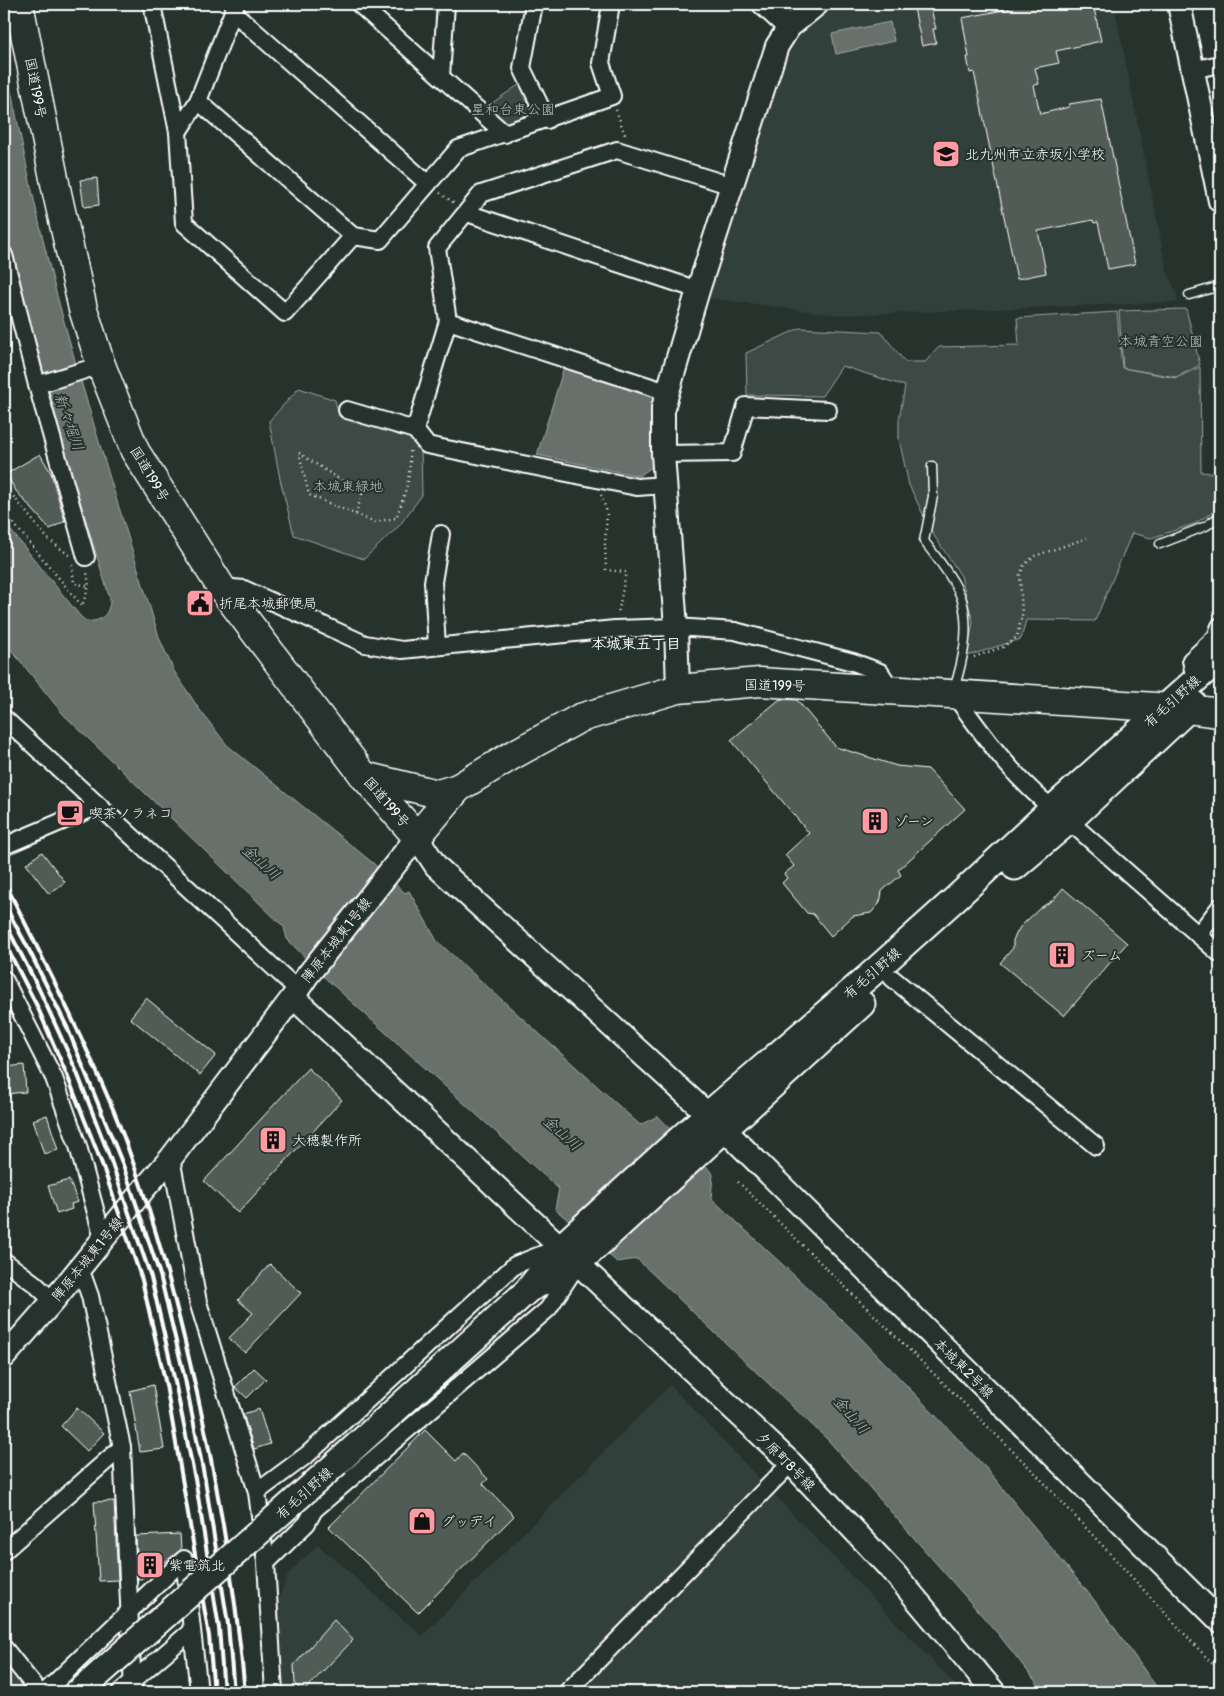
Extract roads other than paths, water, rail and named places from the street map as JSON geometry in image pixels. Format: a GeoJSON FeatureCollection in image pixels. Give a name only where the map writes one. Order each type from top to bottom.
{"type":"FeatureCollection","features":[{"type":"Feature","properties":{"kind":"highway","name":"国道199号"},"geometry":{"type":"LineString","coordinates":[[19,4],[57,193],[83,309],[92,368],[135,451],[221,587],[364,776],[417,837],[458,788],[511,756],[580,718],[678,689],[760,682],[953,693],[1176,709],[1220,714]]}},
{"type":"Feature","properties":{"kind":"highway"},"geometry":{"type":"LineString","coordinates":[[364,776],[438,794],[458,788]]}},
{"type":"Feature","properties":{"kind":"main road","name":"有毛引野線"},"geometry":{"type":"LineString","coordinates":[[1176,709],[1195,680],[1220,658]]}},
{"type":"Feature","properties":{"kind":"main road","name":"有毛引野線"},"geometry":{"type":"LineString","coordinates":[[79,1692],[337,1463],[527,1290],[575,1250],[692,1142],[892,978],[1060,815],[1176,709],[1220,680]]}},
{"type":"Feature","properties":{"kind":"main road","name":"有毛引野線"},"geometry":{"type":"LineString","coordinates":[[716,1122],[883,964],[996,862],[1060,815]]}},
{"type":"Feature","properties":{"kind":"street"},"geometry":{"type":"LineString","coordinates":[[152,4],[178,132],[184,223],[285,313],[353,236]]}},
{"type":"Feature","properties":{"kind":"street"},"geometry":{"type":"LineString","coordinates":[[359,4],[505,134]]}},
{"type":"Feature","properties":{"kind":"street"},"geometry":{"type":"LineString","coordinates":[[441,76],[446,4]]}},
{"type":"Feature","properties":{"kind":"street"},"geometry":{"type":"LineString","coordinates":[[534,4],[522,68],[547,120]]}},
{"type":"Feature","properties":{"kind":"street"},"geometry":{"type":"LineString","coordinates":[[198,101],[353,236],[380,240],[458,149],[547,120],[612,96],[601,62],[611,4]]}},
{"type":"Feature","properties":{"kind":"street"},"geometry":{"type":"LineString","coordinates":[[764,4],[789,27]]}},
{"type":"Feature","properties":{"kind":"street"},"geometry":{"type":"LineString","coordinates":[[678,689],[676,626],[663,454],[663,408],[698,290],[776,46],[789,27],[817,4]]}},
{"type":"Feature","properties":{"kind":"street"},"geometry":{"type":"LineString","coordinates":[[1179,4],[1220,201]]}},
{"type":"Feature","properties":{"kind":"street"},"geometry":{"type":"LineString","coordinates":[[178,132],[198,101],[235,8],[427,183]]}},
{"type":"Feature","properties":{"kind":"street"},"geometry":{"type":"LineString","coordinates":[[1192,70],[1220,64]]}},
{"type":"Feature","properties":{"kind":"street"},"geometry":{"type":"LineString","coordinates":[[418,433],[448,322],[437,248],[481,194],[617,150],[732,186]]}},
{"type":"Feature","properties":{"kind":"street"},"geometry":{"type":"LineString","coordinates":[[467,213],[698,290]]}},
{"type":"Feature","properties":{"kind":"street"},"geometry":{"type":"LineString","coordinates":[[4,255],[37,386],[86,557]]}},
{"type":"Feature","properties":{"kind":"street"},"geometry":{"type":"LineString","coordinates":[[448,322],[667,392]]}},
{"type":"Feature","properties":{"kind":"street"},"geometry":{"type":"LineString","coordinates":[[37,386],[92,368]]}},
{"type":"Feature","properties":{"kind":"street"},"geometry":{"type":"LineString","coordinates":[[663,454],[732,453],[746,406],[828,410]]}},
{"type":"Feature","properties":{"kind":"street"},"geometry":{"type":"LineString","coordinates":[[347,410],[418,433],[427,445],[638,487],[665,485]]}},
{"type":"Feature","properties":{"kind":"street"},"geometry":{"type":"LineString","coordinates":[[437,646],[433,582],[441,534]]}},
{"type":"Feature","properties":{"kind":"street"},"geometry":{"type":"LineString","coordinates":[[221,587],[244,589],[365,644],[402,650],[615,629],[676,626],[734,630],[853,662],[880,672],[892,690]]}},
{"type":"Feature","properties":{"kind":"street"},"geometry":{"type":"LineString","coordinates":[[1195,680],[1191,660],[1216,637],[1220,626]]}},
{"type":"Feature","properties":{"kind":"street"},"geometry":{"type":"LineString","coordinates":[[953,693],[986,740],[1021,782],[1220,954]]}},
{"type":"Feature","properties":{"kind":"street"},"geometry":{"type":"LineString","coordinates":[[4,718],[98,806],[300,988]]}},
{"type":"Feature","properties":{"kind":"street"},"geometry":{"type":"LineString","coordinates":[[4,846],[98,806]]}},
{"type":"Feature","properties":{"kind":"street"},"geometry":{"type":"LineString","coordinates":[[417,837],[436,866],[716,1122]]}},
{"type":"Feature","properties":{"kind":"street","name":"陣原本城東1号線"},"geometry":{"type":"LineString","coordinates":[[4,1357],[53,1301],[103,1238],[171,1158],[417,837]]}},
{"type":"Feature","properties":{"kind":"street"},"geometry":{"type":"LineString","coordinates":[[1198,935],[1220,908]]}},
{"type":"Feature","properties":{"kind":"street"},"geometry":{"type":"LineString","coordinates":[[892,978],[1096,1146]]}},
{"type":"Feature","properties":{"kind":"street"},"geometry":{"type":"LineString","coordinates":[[4,979],[54,1078],[78,1146],[103,1238]]}},
{"type":"Feature","properties":{"kind":"street","name":"夕原町8号線"},"geometry":{"type":"LineString","coordinates":[[300,988],[575,1250],[791,1463],[895,1574],[985,1689]]}},
{"type":"Feature","properties":{"kind":"street","name":"本城東2号線"},"geometry":{"type":"LineString","coordinates":[[716,1122],[1220,1621]]}},
{"type":"Feature","properties":{"kind":"street"},"geometry":{"type":"LineString","coordinates":[[171,1158],[198,1302],[258,1492],[266,1563],[274,1692]]}},
{"type":"Feature","properties":{"kind":"street"},"geometry":{"type":"LineString","coordinates":[[258,1492],[308,1454],[515,1265],[575,1250]]}},
{"type":"Feature","properties":{"kind":"street"},"geometry":{"type":"LineString","coordinates":[[266,1563],[308,1523],[314,1510],[548,1309],[575,1250]]}},
{"type":"Feature","properties":{"kind":"street"},"geometry":{"type":"LineString","coordinates":[[4,1261],[35,1284],[53,1301]]}},
{"type":"Feature","properties":{"kind":"street"},"geometry":{"type":"LineString","coordinates":[[80,1268],[92,1305],[122,1447],[129,1612],[129,1689]]}},
{"type":"Feature","properties":{"kind":"street"},"geometry":{"type":"LineString","coordinates":[[4,1551],[122,1447]]}},
{"type":"Feature","properties":{"kind":"street"},"geometry":{"type":"LineString","coordinates":[[567,1692],[791,1463]]}},
{"type":"Feature","properties":{"kind":"street"},"geometry":{"type":"LineString","coordinates":[[45,1692],[184,1559],[199,1692]]}},
{"type":"Feature","properties":{"kind":"street"},"geometry":{"type":"LineString","coordinates":[[129,1689],[191,1630]]}},
{"type":"Feature","properties":{"kind":"street"},"geometry":{"type":"LineString","coordinates":[[4,1648],[39,1692]]}},
{"type":"Feature","properties":{"kind":"lane"},"geometry":{"type":"LineString","coordinates":[[1189,295],[1220,286]]}},
{"type":"Feature","properties":{"kind":"lane"},"geometry":{"type":"LineString","coordinates":[[932,466],[933,496],[924,541],[944,568],[962,599],[965,621],[963,661],[953,693]]}},
{"type":"Feature","properties":{"kind":"lane"},"geometry":{"type":"LineString","coordinates":[[1160,544],[1206,526],[1220,516]]}},
{"type":"Feature","properties":{"kind":"water"},"geometry":{"type":"Polygon","coordinates":[[[890,22],[894,41],[836,54],[832,34],[890,22]]]}},
{"type":"Feature","properties":{"kind":"water"},"geometry":{"type":"Polygon","coordinates":[[[4,56],[46,253],[98,439],[160,640],[174,671],[199,709],[227,745],[373,863],[405,893],[409,891],[437,941],[640,1125],[658,1116],[713,1174],[711,1198],[856,1333],[986,1468],[1099,1606],[1160,1692],[1044,1692],[999,1635],[828,1440],[637,1259],[617,1262],[555,1209],[559,1189],[323,976],[287,939],[284,927],[63,714],[4,641],[4,522],[86,621],[96,621],[104,616],[110,604],[110,599],[41,373],[4,221],[4,56]]]}},
{"type":"Feature","properties":{"kind":"water"},"geometry":{"type":"Polygon","coordinates":[[[564,367],[657,397],[655,465],[639,476],[537,455],[564,367]]]}},
{"type":"Feature","properties":{"kind":"railway"},"geometry":{"type":"LineString","coordinates":[[4,881],[60,994],[113,1109],[135,1167],[154,1226],[186,1346],[214,1475],[229,1562],[245,1692]]}},
{"type":"Feature","properties":{"kind":"railway"},"geometry":{"type":"LineString","coordinates":[[4,904],[67,1027],[123,1165],[160,1275],[185,1379],[205,1480],[228,1624],[234,1692]]}},
{"type":"Feature","properties":{"kind":"railway"},"geometry":{"type":"LineString","coordinates":[[4,921],[39,989],[76,1070],[110,1158],[151,1277],[196,1484],[219,1628],[224,1692]]}},
{"type":"Feature","properties":{"kind":"railway"},"geometry":{"type":"LineString","coordinates":[[4,942],[37,1006],[67,1075],[102,1164],[142,1280],[166,1385],[209,1636],[214,1692]]}},
{"type":"Feature","properties":{"kind":"place","name":"北九州市立赤坂小学校"},"geometry":{"type":"Point","coordinates":[946,154]}},
{"type":"Feature","properties":{"kind":"place","name":"折尾本城郵便局"},"geometry":{"type":"Point","coordinates":[200,603]}},
{"type":"Feature","properties":{"kind":"place","name":"喫茶ノラネコ"},"geometry":{"type":"Point","coordinates":[70,813]}},
{"type":"Feature","properties":{"kind":"place","name":"ゾーン"},"geometry":{"type":"Point","coordinates":[875,821]}},
{"type":"Feature","properties":{"kind":"place","name":"ズーム"},"geometry":{"type":"Point","coordinates":[1062,955]}},
{"type":"Feature","properties":{"kind":"place","name":"大穂製作所"},"geometry":{"type":"Point","coordinates":[273,1140]}},
{"type":"Feature","properties":{"kind":"place","name":"グッデイ"},"geometry":{"type":"Point","coordinates":[422,1521]}},
{"type":"Feature","properties":{"kind":"place","name":"紫電筑北"},"geometry":{"type":"Point","coordinates":[150,1565]}},
{"type":"Feature","properties":{"kind":"district","name":"本城東五丁目"},"geometry":{"type":"Point","coordinates":[636,644]}},
{"type":"Feature","properties":{"kind":"park label","name":"星和台東公園"},"geometry":{"type":"Point","coordinates":[513,109]}},
{"type":"Feature","properties":{"kind":"park label","name":"本城青空公園"},"geometry":{"type":"Point","coordinates":[1161,341]}},
{"type":"Feature","properties":{"kind":"park label","name":"本城東緑地"},"geometry":{"type":"Point","coordinates":[348,486]}},
{"type":"Feature","properties":{"kind":"water label","name":"新々堀川"},"geometry":{"type":"Point","coordinates":[69,422]}},
{"type":"Feature","properties":{"kind":"water label","name":"金山川"},"geometry":{"type":"Point","coordinates":[261,862]}},
{"type":"Feature","properties":{"kind":"water label","name":"金山川"},"geometry":{"type":"Point","coordinates":[562,1133]}},
{"type":"Feature","properties":{"kind":"water label","name":"金山川"},"geometry":{"type":"Point","coordinates":[851,1415]}}]}
